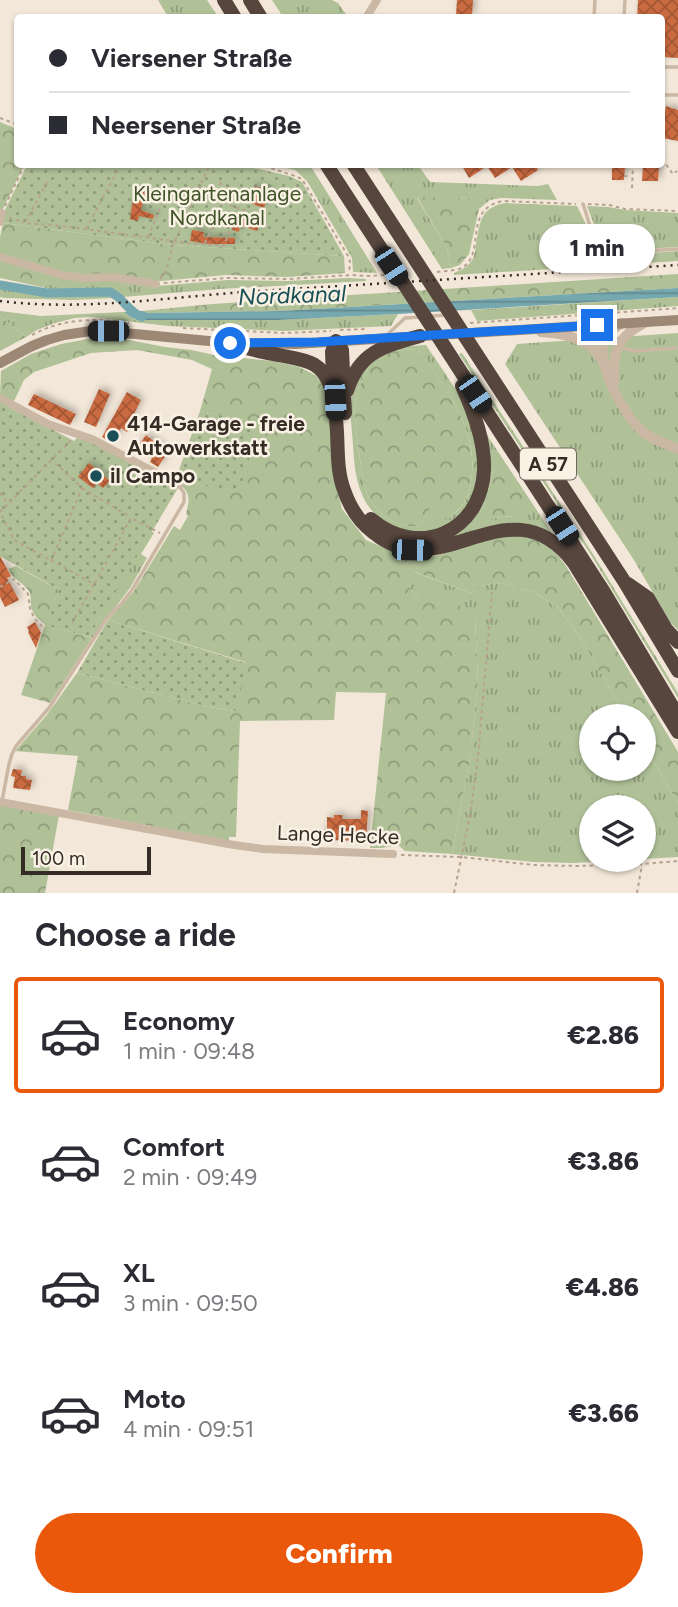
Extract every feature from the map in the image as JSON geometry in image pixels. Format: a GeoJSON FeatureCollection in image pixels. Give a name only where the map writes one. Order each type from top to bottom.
{"type":"FeatureCollection","features":[{"type":"Feature","properties":{"kind":"highway","name":"A 57"},"geometry":{"type":"LineString","coordinates":[[329,168],[534,482],[678,716]]}},
{"type":"Feature","properties":{"kind":"highway","name":"A 57"},"geometry":{"type":"LineString","coordinates":[[356,168],[624,581],[678,671]]}},
{"type":"Feature","properties":{"kind":"highway"},"geometry":{"type":"LineString","coordinates":[[340,400],[355,370],[373,352],[387,345],[420,336]]}},
{"type":"Feature","properties":{"kind":"highway"},"geometry":{"type":"LineString","coordinates":[[336,341],[342,350],[339,469],[351,508],[363,524],[378,537],[412,550],[446,547],[489,532],[509,529],[528,530],[546,536],[574,562],[678,732]]}},
{"type":"Feature","properties":{"kind":"highway"},"geometry":{"type":"LineString","coordinates":[[230,343],[300,359],[313,363],[323,371],[340,400],[348,467],[359,502],[370,518],[382,528],[413,539],[443,534],[457,526],[477,501],[482,487],[483,451],[478,426],[446,350]]}},
{"type":"Feature","properties":{"kind":"highway"},"geometry":{"type":"LineString","coordinates":[[624,581],[648,598],[666,629],[678,642]]}},
{"type":"Feature","properties":{"kind":"main road"},"geometry":{"type":"LineString","coordinates":[[0,363],[47,340],[91,331],[230,343],[295,344],[678,320]]}},
{"type":"Feature","properties":{"kind":"street"},"geometry":{"type":"LineString","coordinates":[[0,257],[62,275],[83,278],[112,276],[156,284]]}},
{"type":"Feature","properties":{"kind":"street"},"geometry":{"type":"LineString","coordinates":[[614,387],[618,346],[624,336],[647,322]]}},
{"type":"Feature","properties":{"kind":"street"},"geometry":{"type":"LineString","coordinates":[[604,365],[604,340],[622,324]]}},
{"type":"Feature","properties":{"kind":"street"},"geometry":{"type":"LineString","coordinates":[[524,330],[553,333],[589,344],[598,353],[630,418],[644,432],[678,449]]}},
{"type":"Feature","properties":{"kind":"street"},"geometry":{"type":"LineString","coordinates":[[0,398],[48,424],[92,439],[179,485]]}},
{"type":"Feature","properties":{"kind":"street","name":"Lange Hecke"},"geometry":{"type":"LineString","coordinates":[[1,802],[253,848],[393,854]]}},
{"type":"Feature","properties":{"kind":"lane"},"geometry":{"type":"LineString","coordinates":[[583,204],[598,245],[607,252],[678,249]]}},
{"type":"Feature","properties":{"kind":"lane"},"geometry":{"type":"LineString","coordinates":[[384,338],[405,318],[460,314]]}},
{"type":"Feature","properties":{"kind":"lane"},"geometry":{"type":"LineString","coordinates":[[618,346],[634,351],[676,348]]}},
{"type":"Feature","properties":{"kind":"lane"},"geometry":{"type":"LineString","coordinates":[[1,802],[9,764],[16,746],[48,708],[107,618],[132,590],[184,502],[184,493],[179,485]]}},
{"type":"Feature","properties":{"kind":"path"},"geometry":{"type":"LineString","coordinates":[[665,163],[673,174],[677,171]]}},
{"type":"Feature","properties":{"kind":"path"},"geometry":{"type":"LineString","coordinates":[[23,168],[1,217],[25,223],[225,246],[234,219]]}},
{"type":"Feature","properties":{"kind":"path"},"geometry":{"type":"LineString","coordinates":[[85,230],[119,168]]}},
{"type":"Feature","properties":{"kind":"path"},"geometry":{"type":"LineString","coordinates":[[156,284],[166,271],[175,242],[208,168]]}},
{"type":"Feature","properties":{"kind":"path"},"geometry":{"type":"LineString","coordinates":[[270,168],[302,179],[348,256],[349,275]]}},
{"type":"Feature","properties":{"kind":"path"},"geometry":{"type":"LineString","coordinates":[[632,188],[633,168]]}},
{"type":"Feature","properties":{"kind":"path"},"geometry":{"type":"LineString","coordinates":[[624,176],[632,176]]}},
{"type":"Feature","properties":{"kind":"path"},"geometry":{"type":"LineString","coordinates":[[25,223],[47,182]]}},
{"type":"Feature","properties":{"kind":"path"},"geometry":{"type":"LineString","coordinates":[[221,182],[214,200],[246,211]]}},
{"type":"Feature","properties":{"kind":"path"},"geometry":{"type":"LineString","coordinates":[[148,238],[164,198],[179,199]]}},
{"type":"Feature","properties":{"kind":"path"},"geometry":{"type":"LineString","coordinates":[[204,245],[222,202]]}},
{"type":"Feature","properties":{"kind":"path"},"geometry":{"type":"LineString","coordinates":[[583,204],[678,211]]}},
{"type":"Feature","properties":{"kind":"path"},"geometry":{"type":"LineString","coordinates":[[461,323],[678,308]]}},
{"type":"Feature","properties":{"kind":"path"},"geometry":{"type":"LineString","coordinates":[[26,339],[41,330],[76,320],[94,319],[137,325]]}},
{"type":"Feature","properties":{"kind":"path"},"geometry":{"type":"LineString","coordinates":[[180,328],[284,333],[366,329]]}},
{"type":"Feature","properties":{"kind":"path"},"geometry":{"type":"LineString","coordinates":[[71,432],[71,441],[0,511],[15,540],[94,584]]}},
{"type":"Feature","properties":{"kind":"path"},"geometry":{"type":"LineString","coordinates":[[52,461],[82,488],[164,535]]}},
{"type":"Feature","properties":{"kind":"path"},"geometry":{"type":"LineString","coordinates":[[51,562],[82,488]]}},
{"type":"Feature","properties":{"kind":"path"},"geometry":{"type":"LineString","coordinates":[[0,494],[8,505]]}},
{"type":"Feature","properties":{"kind":"path"},"geometry":{"type":"LineString","coordinates":[[72,623],[131,518]]}},
{"type":"Feature","properties":{"kind":"path"},"geometry":{"type":"LineString","coordinates":[[0,587],[14,579],[24,589],[34,618],[44,628]]}},
{"type":"Feature","properties":{"kind":"path"},"geometry":{"type":"LineString","coordinates":[[454,893],[470,815],[478,757],[492,592]]}},
{"type":"Feature","properties":{"kind":"path","name":"Lange Hecke"},"geometry":{"type":"LineString","coordinates":[[393,854],[579,866]]}},
{"type":"Feature","properties":{"kind":"path","name":"Lange Hecke"},"geometry":{"type":"LineString","coordinates":[[656,863],[678,861]]}},
{"type":"Feature","properties":{"kind":"path"},"geometry":{"type":"LineString","coordinates":[[637,893],[641,872]]}},
{"type":"Feature","properties":{"kind":"green space"},"geometry":{"type":"Polygon","coordinates":[[[158,0],[207,0],[216,14],[166,14],[158,0]]]}},
{"type":"Feature","properties":{"kind":"green space"},"geometry":{"type":"Polygon","coordinates":[[[272,0],[332,0],[338,3],[346,14],[281,14],[272,0]]]}},
{"type":"Feature","properties":{"kind":"green space"},"geometry":{"type":"Polygon","coordinates":[[[0,122],[14,128],[14,168],[23,168],[0,215],[0,122]]]}},
{"type":"Feature","properties":{"kind":"green space","name":"Kleingartenanlage Nordkanal"},"geometry":{"type":"Polygon","coordinates":[[[26,168],[252,168],[289,176],[302,182],[344,256],[173,245],[3,223],[3,214],[26,168]]]}},
{"type":"Feature","properties":{"kind":"green space"},"geometry":{"type":"Polygon","coordinates":[[[287,168],[312,168],[377,273],[353,272],[352,258],[307,181],[295,170],[287,168]]]}},
{"type":"Feature","properties":{"kind":"green space"},"geometry":{"type":"Polygon","coordinates":[[[378,168],[420,168],[430,182],[538,186],[548,184],[557,200],[501,198],[490,200],[479,209],[474,199],[417,198],[447,248],[451,268],[442,269],[378,168]]]}},
{"type":"Feature","properties":{"kind":"green space"},"geometry":{"type":"Polygon","coordinates":[[[417,197],[475,199],[479,209],[469,254],[460,265],[451,268],[447,248],[417,197]]]}},
{"type":"Feature","properties":{"kind":"green space"},"geometry":{"type":"Polygon","coordinates":[[[505,203],[577,206],[602,252],[612,256],[678,251],[678,261],[454,275],[473,258],[480,223],[486,212],[505,203]]]}},
{"type":"Feature","properties":{"kind":"green space"},"geometry":{"type":"Polygon","coordinates":[[[587,206],[678,213],[678,247],[616,251],[607,249],[600,240],[587,206]]]}},
{"type":"Feature","properties":{"kind":"green space"},"geometry":{"type":"Polygon","coordinates":[[[3,223],[173,245],[344,256],[345,273],[288,277],[226,275],[144,281],[64,273],[0,254],[3,223]]]}},
{"type":"Feature","properties":{"kind":"green space"},"geometry":{"type":"Polygon","coordinates":[[[0,259],[52,274],[42,287],[0,278],[0,259]]]}},
{"type":"Feature","properties":{"kind":"green space"},"geometry":{"type":"Polygon","coordinates":[[[52,274],[157,286],[227,280],[348,278],[366,281],[123,297],[109,288],[74,290],[42,287],[52,274]]]}},
{"type":"Feature","properties":{"kind":"green space"},"geometry":{"type":"Polygon","coordinates":[[[678,274],[678,288],[280,311],[142,311],[212,304],[678,274]]]}},
{"type":"Feature","properties":{"kind":"green space"},"geometry":{"type":"Polygon","coordinates":[[[0,288],[44,295],[98,295],[114,298],[4,298],[0,297],[0,288]]]}},
{"type":"Feature","properties":{"kind":"green space"},"geometry":{"type":"Polygon","coordinates":[[[678,297],[678,306],[477,321],[471,310],[678,297]]]}},
{"type":"Feature","properties":{"kind":"green space"},"geometry":{"type":"Polygon","coordinates":[[[0,311],[41,316],[124,312],[132,318],[146,320],[278,320],[398,314],[391,326],[284,331],[168,326],[92,317],[75,318],[55,323],[26,337],[0,316],[0,311]]]}},
{"type":"Feature","properties":{"kind":"green space"},"geometry":{"type":"Polygon","coordinates":[[[0,316],[26,337],[0,351],[0,316]]]}},
{"type":"Feature","properties":{"kind":"green space"},"geometry":{"type":"Polygon","coordinates":[[[678,333],[678,630],[670,622],[634,560],[505,364],[517,344],[678,333]]]}},
{"type":"Feature","properties":{"kind":"green space"},"geometry":{"type":"Polygon","coordinates":[[[93,338],[124,339],[219,356],[274,361],[299,367],[315,375],[325,386],[335,479],[342,509],[366,540],[401,555],[435,556],[496,536],[517,535],[538,540],[554,550],[566,566],[649,704],[619,704],[578,634],[558,608],[534,592],[497,582],[471,593],[415,572],[409,586],[419,601],[446,595],[475,618],[478,681],[470,758],[452,854],[405,851],[398,845],[370,848],[386,693],[336,692],[334,720],[240,721],[236,837],[229,837],[229,841],[68,810],[78,756],[15,751],[46,716],[77,673],[208,707],[236,711],[245,662],[108,620],[134,591],[174,526],[180,530],[188,516],[188,495],[175,481],[255,422],[200,411],[212,369],[192,360],[137,350],[91,353],[34,372],[24,380],[14,401],[0,396],[1,371],[31,354],[61,344],[93,338]]]}},
{"type":"Feature","properties":{"kind":"green space"},"geometry":{"type":"Polygon","coordinates":[[[426,345],[467,413],[476,441],[478,479],[472,500],[457,517],[444,527],[419,532],[395,527],[384,521],[367,504],[356,475],[351,415],[356,382],[369,362],[387,351],[426,345]],[[418,349],[397,350],[382,355],[373,362],[360,387],[355,406],[355,424],[369,498],[391,521],[420,527],[431,505],[448,519],[463,504],[470,488],[472,455],[464,423],[456,407],[418,349]]]}},
{"type":"Feature","properties":{"kind":"green space"},"geometry":{"type":"Polygon","coordinates":[[[418,349],[457,408],[469,439],[472,456],[470,489],[462,505],[447,520],[431,506],[420,527],[391,521],[369,498],[361,466],[355,413],[360,387],[373,362],[386,353],[418,349]]]}},
{"type":"Feature","properties":{"kind":"green space"},"geometry":{"type":"Polygon","coordinates":[[[462,353],[593,554],[678,693],[678,698],[591,555],[459,354],[462,353]]]}},
{"type":"Feature","properties":{"kind":"green space"},"geometry":{"type":"Polygon","coordinates":[[[0,401],[74,441],[78,437],[91,442],[178,488],[89,637],[45,625],[59,590],[0,556],[0,401]]]}},
{"type":"Feature","properties":{"kind":"green space"},"geometry":{"type":"Polygon","coordinates":[[[200,411],[256,422],[244,492],[175,481],[200,411]]]}},
{"type":"Feature","properties":{"kind":"green space"},"geometry":{"type":"Polygon","coordinates":[[[485,432],[552,533],[523,524],[498,525],[445,542],[481,505],[485,432]],[[500,465],[493,471],[485,503],[473,526],[497,518],[522,516],[520,491],[500,465]]]}},
{"type":"Feature","properties":{"kind":"green space"},"geometry":{"type":"Polygon","coordinates":[[[500,464],[520,491],[529,509],[522,516],[496,518],[472,527],[485,503],[493,471],[500,464]]]}},
{"type":"Feature","properties":{"kind":"green space"},"geometry":{"type":"Polygon","coordinates":[[[151,531],[154,533],[141,554],[147,558],[130,588],[92,638],[89,637],[151,531]]]}},
{"type":"Feature","properties":{"kind":"green space"},"geometry":{"type":"Polygon","coordinates":[[[16,566],[59,590],[46,625],[92,638],[50,703],[21,695],[45,625],[32,610],[28,590],[8,569],[16,566]]]}},
{"type":"Feature","properties":{"kind":"green space"},"geometry":{"type":"Polygon","coordinates":[[[414,572],[471,593],[497,582],[534,592],[558,608],[578,634],[619,704],[579,704],[579,781],[656,781],[656,766],[678,803],[678,857],[656,858],[656,795],[579,795],[579,863],[534,862],[452,854],[470,758],[478,681],[475,618],[419,601],[409,586],[414,572]]]}},
{"type":"Feature","properties":{"kind":"green space"},"geometry":{"type":"Polygon","coordinates":[[[108,620],[246,663],[237,711],[208,707],[77,673],[108,620]]]}},
{"type":"Feature","properties":{"kind":"green space"},"geometry":{"type":"Polygon","coordinates":[[[656,715],[678,752],[678,803],[656,766],[656,715]]]}},
{"type":"Feature","properties":{"kind":"green space"},"geometry":{"type":"Polygon","coordinates":[[[0,805],[59,815],[45,893],[0,893],[0,805]]]}},
{"type":"Feature","properties":{"kind":"water"},"geometry":{"type":"Polygon","coordinates":[[[678,288],[678,297],[278,320],[146,320],[132,318],[124,312],[280,311],[678,288]]]}},
{"type":"Feature","properties":{"kind":"building"},"geometry":{"type":"Polygon","coordinates":[[[457,0],[473,0],[472,14],[456,14],[457,0]]]}},
{"type":"Feature","properties":{"kind":"building"},"geometry":{"type":"Polygon","coordinates":[[[638,0],[678,0],[678,58],[665,57],[665,14],[637,14],[638,0]]]}},
{"type":"Feature","properties":{"kind":"building"},"geometry":{"type":"Polygon","coordinates":[[[666,106],[678,110],[678,141],[665,139],[666,106]]]}},
{"type":"Feature","properties":{"kind":"building"},"geometry":{"type":"Polygon","coordinates":[[[463,168],[484,168],[469,178],[463,168]]]}},
{"type":"Feature","properties":{"kind":"building"},"geometry":{"type":"Polygon","coordinates":[[[488,168],[510,168],[495,178],[488,168]]]}},
{"type":"Feature","properties":{"kind":"building"},"geometry":{"type":"Polygon","coordinates":[[[513,168],[537,168],[538,170],[521,181],[513,168]]]}},
{"type":"Feature","properties":{"kind":"building"},"geometry":{"type":"Polygon","coordinates":[[[612,168],[625,168],[624,180],[612,180],[612,168]]]}},
{"type":"Feature","properties":{"kind":"building"},"geometry":{"type":"Polygon","coordinates":[[[643,168],[659,168],[658,181],[642,181],[643,168]]]}},
{"type":"Feature","properties":{"kind":"building"},"geometry":{"type":"Polygon","coordinates":[[[255,186],[270,191],[264,208],[250,203],[255,186]]]}},
{"type":"Feature","properties":{"kind":"building"},"geometry":{"type":"Polygon","coordinates":[[[134,191],[145,192],[141,210],[154,215],[153,219],[139,216],[138,221],[130,219],[134,191]]]}},
{"type":"Feature","properties":{"kind":"building"},"geometry":{"type":"Polygon","coordinates":[[[235,215],[260,224],[257,231],[240,225],[239,232],[232,230],[235,215]]]}},
{"type":"Feature","properties":{"kind":"building"},"geometry":{"type":"Polygon","coordinates":[[[192,230],[204,232],[203,237],[235,238],[235,244],[190,241],[192,230]]]}},
{"type":"Feature","properties":{"kind":"building"},"geometry":{"type":"Polygon","coordinates":[[[99,389],[110,394],[96,427],[84,422],[99,389]]]}},
{"type":"Feature","properties":{"kind":"building"},"geometry":{"type":"Polygon","coordinates":[[[127,392],[141,400],[127,432],[121,428],[113,443],[102,437],[127,392]]]}},
{"type":"Feature","properties":{"kind":"building"},"geometry":{"type":"Polygon","coordinates":[[[34,394],[76,414],[70,425],[28,405],[34,394]]]}},
{"type":"Feature","properties":{"kind":"building"},"geometry":{"type":"Polygon","coordinates":[[[146,435],[168,452],[158,467],[150,462],[152,458],[137,448],[146,435]]]}},
{"type":"Feature","properties":{"kind":"building","name":"il Campo"},"geometry":{"type":"Polygon","coordinates":[[[89,463],[110,481],[103,488],[97,483],[93,488],[78,477],[89,463]]]}},
{"type":"Feature","properties":{"kind":"building"},"geometry":{"type":"Polygon","coordinates":[[[0,556],[11,576],[7,578],[19,600],[5,607],[0,597],[0,556]]]}},
{"type":"Feature","properties":{"kind":"building"},"geometry":{"type":"Polygon","coordinates":[[[35,622],[41,633],[36,648],[27,627],[35,622]]]}},
{"type":"Feature","properties":{"kind":"building"},"geometry":{"type":"Polygon","coordinates":[[[13,769],[22,770],[21,776],[32,780],[30,790],[13,788],[13,769]]]}},
{"type":"Feature","properties":{"kind":"building"},"geometry":{"type":"Polygon","coordinates":[[[361,810],[368,811],[366,841],[324,840],[327,817],[343,815],[342,819],[361,819],[361,810]]]}},
{"type":"Feature","properties":{"kind":"waterway","name":"Nordkanal"},"geometry":{"type":"LineString","coordinates":[[0,285],[47,293],[110,292],[142,317]]}},
{"type":"Feature","properties":{"kind":"railway"},"geometry":{"type":"LineString","coordinates":[[0,301],[91,304],[678,265]]}},
{"type":"Feature","properties":{"kind":"place","name":"414-Garage - freie Autowerkstatt"},"geometry":{"type":"Point","coordinates":[113,436]}},
{"type":"Feature","properties":{"kind":"place","name":"il Campo"},"geometry":{"type":"Point","coordinates":[96,476]}},
{"type":"Feature","properties":{"kind":"route"},"geometry":{"type":"LineString","coordinates":[[230,343],[318,342],[597,325]]}}]}
